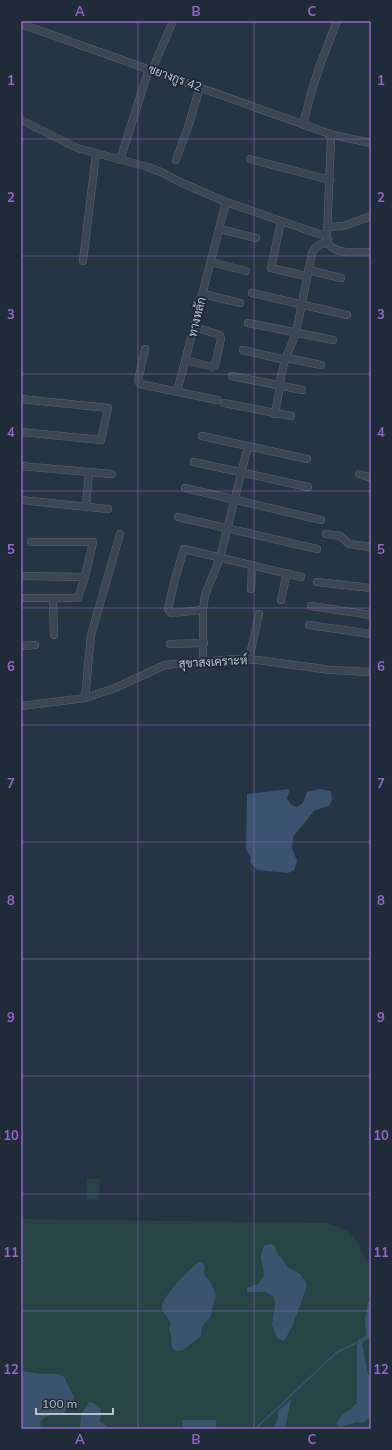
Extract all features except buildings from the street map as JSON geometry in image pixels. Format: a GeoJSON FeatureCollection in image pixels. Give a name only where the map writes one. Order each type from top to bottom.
{"type":"FeatureCollection","features":[{"type":"Feature","properties":{"kind":"street"},"geometry":{"type":"LineString","coordinates":[[120,160],[150,70],[173,21]]}},
{"type":"Feature","properties":{"kind":"street"},"geometry":{"type":"LineString","coordinates":[[304,124],[320,65],[337,21]]}},
{"type":"Feature","properties":{"kind":"street","name":"ชยางกูร 42"},"geometry":{"type":"LineString","coordinates":[[21,24],[329,133],[371,143]]}},
{"type":"Feature","properties":{"kind":"street"},"geometry":{"type":"LineString","coordinates":[[176,160],[200,87]]}},
{"type":"Feature","properties":{"kind":"street"},"geometry":{"type":"LineString","coordinates":[[21,120],[65,143],[96,154],[161,172],[226,202],[327,238]]}},
{"type":"Feature","properties":{"kind":"street"},"geometry":{"type":"LineString","coordinates":[[329,133],[331,139],[328,244],[331,248],[341,251],[371,252]]}},
{"type":"Feature","properties":{"kind":"street"},"geometry":{"type":"LineString","coordinates":[[83,261],[96,154]]}},
{"type":"Feature","properties":{"kind":"street"},"geometry":{"type":"LineString","coordinates":[[250,159],[330,180]]}},
{"type":"Feature","properties":{"kind":"street","name":"ทางหลัก"},"geometry":{"type":"LineString","coordinates":[[177,392],[226,202]]}},
{"type":"Feature","properties":{"kind":"street"},"geometry":{"type":"LineString","coordinates":[[328,227],[344,226],[371,216]]}},
{"type":"Feature","properties":{"kind":"street"},"geometry":{"type":"LineString","coordinates":[[280,226],[271,268],[341,278]]}},
{"type":"Feature","properties":{"kind":"street"},"geometry":{"type":"LineString","coordinates":[[220,229],[256,238]]}},
{"type":"Feature","properties":{"kind":"street"},"geometry":{"type":"LineString","coordinates":[[275,414],[281,376],[296,333],[312,253],[315,248],[327,238]]}},
{"type":"Feature","properties":{"kind":"street"},"geometry":{"type":"LineString","coordinates":[[211,262],[246,271]]}},
{"type":"Feature","properties":{"kind":"street"},"geometry":{"type":"LineString","coordinates":[[252,293],[347,315]]}},
{"type":"Feature","properties":{"kind":"street"},"geometry":{"type":"LineString","coordinates":[[203,294],[240,303]]}},
{"type":"Feature","properties":{"kind":"street"},"geometry":{"type":"LineString","coordinates":[[248,323],[333,340]]}},
{"type":"Feature","properties":{"kind":"street"},"geometry":{"type":"LineString","coordinates":[[186,360],[212,367],[215,365],[221,339],[220,335],[194,327]]}},
{"type":"Feature","properties":{"kind":"street"},"geometry":{"type":"LineString","coordinates":[[145,349],[139,383],[275,414],[291,416]]}},
{"type":"Feature","properties":{"kind":"street"},"geometry":{"type":"LineString","coordinates":[[244,350],[321,365]]}},
{"type":"Feature","properties":{"kind":"street"},"geometry":{"type":"LineString","coordinates":[[232,376],[302,390]]}},
{"type":"Feature","properties":{"kind":"street"},"geometry":{"type":"LineString","coordinates":[[21,399],[108,408],[101,440],[21,432]]}},
{"type":"Feature","properties":{"kind":"street"},"geometry":{"type":"LineString","coordinates":[[202,436],[307,459]]}},
{"type":"Feature","properties":{"kind":"street"},"geometry":{"type":"LineString","coordinates":[[204,662],[203,610],[205,595],[220,558],[248,446]]}},
{"type":"Feature","properties":{"kind":"street"},"geometry":{"type":"LineString","coordinates":[[194,462],[308,487]]}},
{"type":"Feature","properties":{"kind":"street"},"geometry":{"type":"LineString","coordinates":[[21,466],[112,474]]}},
{"type":"Feature","properties":{"kind":"street"},"geometry":{"type":"LineString","coordinates":[[86,507],[89,472]]}},
{"type":"Feature","properties":{"kind":"street"},"geometry":{"type":"LineString","coordinates":[[359,474],[371,478]]}},
{"type":"Feature","properties":{"kind":"street"},"geometry":{"type":"LineString","coordinates":[[185,488],[321,520]]}},
{"type":"Feature","properties":{"kind":"street"},"geometry":{"type":"LineString","coordinates":[[21,500],[108,509]]}},
{"type":"Feature","properties":{"kind":"street"},"geometry":{"type":"LineString","coordinates":[[178,517],[317,549]]}},
{"type":"Feature","properties":{"kind":"street"},"geometry":{"type":"LineString","coordinates":[[85,698],[91,635],[120,534]]}},
{"type":"Feature","properties":{"kind":"street"},"geometry":{"type":"LineString","coordinates":[[326,534],[340,536],[349,544],[371,547]]}},
{"type":"Feature","properties":{"kind":"street"},"geometry":{"type":"LineString","coordinates":[[21,598],[78,598],[85,577],[93,542],[31,542]]}},
{"type":"Feature","properties":{"kind":"street"},"geometry":{"type":"LineString","coordinates":[[203,610],[171,613],[168,609],[184,549],[301,577]]}},
{"type":"Feature","properties":{"kind":"street"},"geometry":{"type":"LineString","coordinates":[[251,589],[252,565]]}},
{"type":"Feature","properties":{"kind":"street"},"geometry":{"type":"LineString","coordinates":[[281,600],[286,574]]}},
{"type":"Feature","properties":{"kind":"street"},"geometry":{"type":"LineString","coordinates":[[21,576],[85,577]]}},
{"type":"Feature","properties":{"kind":"street"},"geometry":{"type":"LineString","coordinates":[[317,582],[371,588]]}},
{"type":"Feature","properties":{"kind":"street"},"geometry":{"type":"LineString","coordinates":[[53,598],[54,635]]}},
{"type":"Feature","properties":{"kind":"street"},"geometry":{"type":"LineString","coordinates":[[311,606],[371,615]]}},
{"type":"Feature","properties":{"kind":"street"},"geometry":{"type":"LineString","coordinates":[[249,659],[259,614]]}},
{"type":"Feature","properties":{"kind":"street"},"geometry":{"type":"LineString","coordinates":[[309,625],[371,634]]}},
{"type":"Feature","properties":{"kind":"street"},"geometry":{"type":"LineString","coordinates":[[170,644],[204,643]]}},
{"type":"Feature","properties":{"kind":"street"},"geometry":{"type":"LineString","coordinates":[[21,646],[35,645]]}},
{"type":"Feature","properties":{"kind":"street","name":"สุขาสงเคราะห์"},"geometry":{"type":"LineString","coordinates":[[21,706],[85,698],[120,686],[160,666],[249,659],[331,670],[371,672]]}},
{"type":"Feature","properties":{"kind":"green space"},"geometry":{"type":"Polygon","coordinates":[[[87,1179],[100,1179],[99,1200],[87,1199],[87,1179]]]}},
{"type":"Feature","properties":{"kind":"green space"},"geometry":{"type":"Polygon","coordinates":[[[21,1219],[326,1223],[347,1231],[357,1242],[371,1270],[371,1429],[21,1429],[21,1219]]]}},
{"type":"Feature","properties":{"kind":"water"},"geometry":{"type":"Polygon","coordinates":[[[290,789],[287,798],[291,805],[297,807],[303,803],[307,792],[319,789],[331,791],[332,800],[330,805],[314,811],[293,837],[292,848],[297,861],[294,870],[288,873],[257,870],[250,862],[251,857],[246,850],[247,794],[290,789]]]}},
{"type":"Feature","properties":{"kind":"water"},"geometry":{"type":"Polygon","coordinates":[[[271,1244],[275,1246],[278,1255],[287,1267],[300,1274],[306,1282],[306,1289],[292,1327],[284,1341],[277,1338],[272,1325],[275,1304],[274,1297],[265,1292],[247,1292],[247,1288],[258,1284],[264,1275],[261,1253],[265,1245],[271,1244]]]}},
{"type":"Feature","properties":{"kind":"water"},"geometry":{"type":"Polygon","coordinates":[[[200,1262],[204,1264],[205,1276],[210,1281],[216,1295],[210,1317],[202,1327],[201,1336],[183,1350],[177,1351],[172,1348],[169,1327],[170,1322],[163,1312],[162,1306],[167,1295],[178,1281],[200,1262]]]}},
{"type":"Feature","properties":{"kind":"water"},"geometry":{"type":"Polygon","coordinates":[[[368,1302],[371,1302],[371,1337],[362,1344],[368,1374],[371,1377],[371,1416],[363,1423],[356,1422],[341,1427],[337,1426],[336,1423],[338,1420],[357,1403],[357,1345],[359,1339],[366,1336],[365,1319],[368,1302]]]}},
{"type":"Feature","properties":{"kind":"water"},"geometry":{"type":"Polygon","coordinates":[[[21,1371],[41,1374],[58,1374],[64,1377],[74,1397],[72,1403],[64,1413],[48,1416],[43,1419],[40,1422],[41,1429],[23,1429],[21,1427],[21,1371]]]}},
{"type":"Feature","properties":{"kind":"water"},"geometry":{"type":"Polygon","coordinates":[[[291,1399],[285,1429],[273,1429],[278,1419],[278,1411],[291,1399]]]}},
{"type":"Feature","properties":{"kind":"water"},"geometry":{"type":"Polygon","coordinates":[[[89,1402],[94,1403],[100,1408],[100,1422],[106,1425],[108,1429],[83,1429],[80,1426],[81,1414],[89,1402]]]}},
{"type":"Feature","properties":{"kind":"water"},"geometry":{"type":"Polygon","coordinates":[[[182,1420],[216,1420],[216,1429],[182,1429],[182,1420]]]}},
{"type":"Feature","properties":{"kind":"waterway"},"geometry":{"type":"LineString","coordinates":[[255,1429],[337,1352],[358,1342]]}}]}
